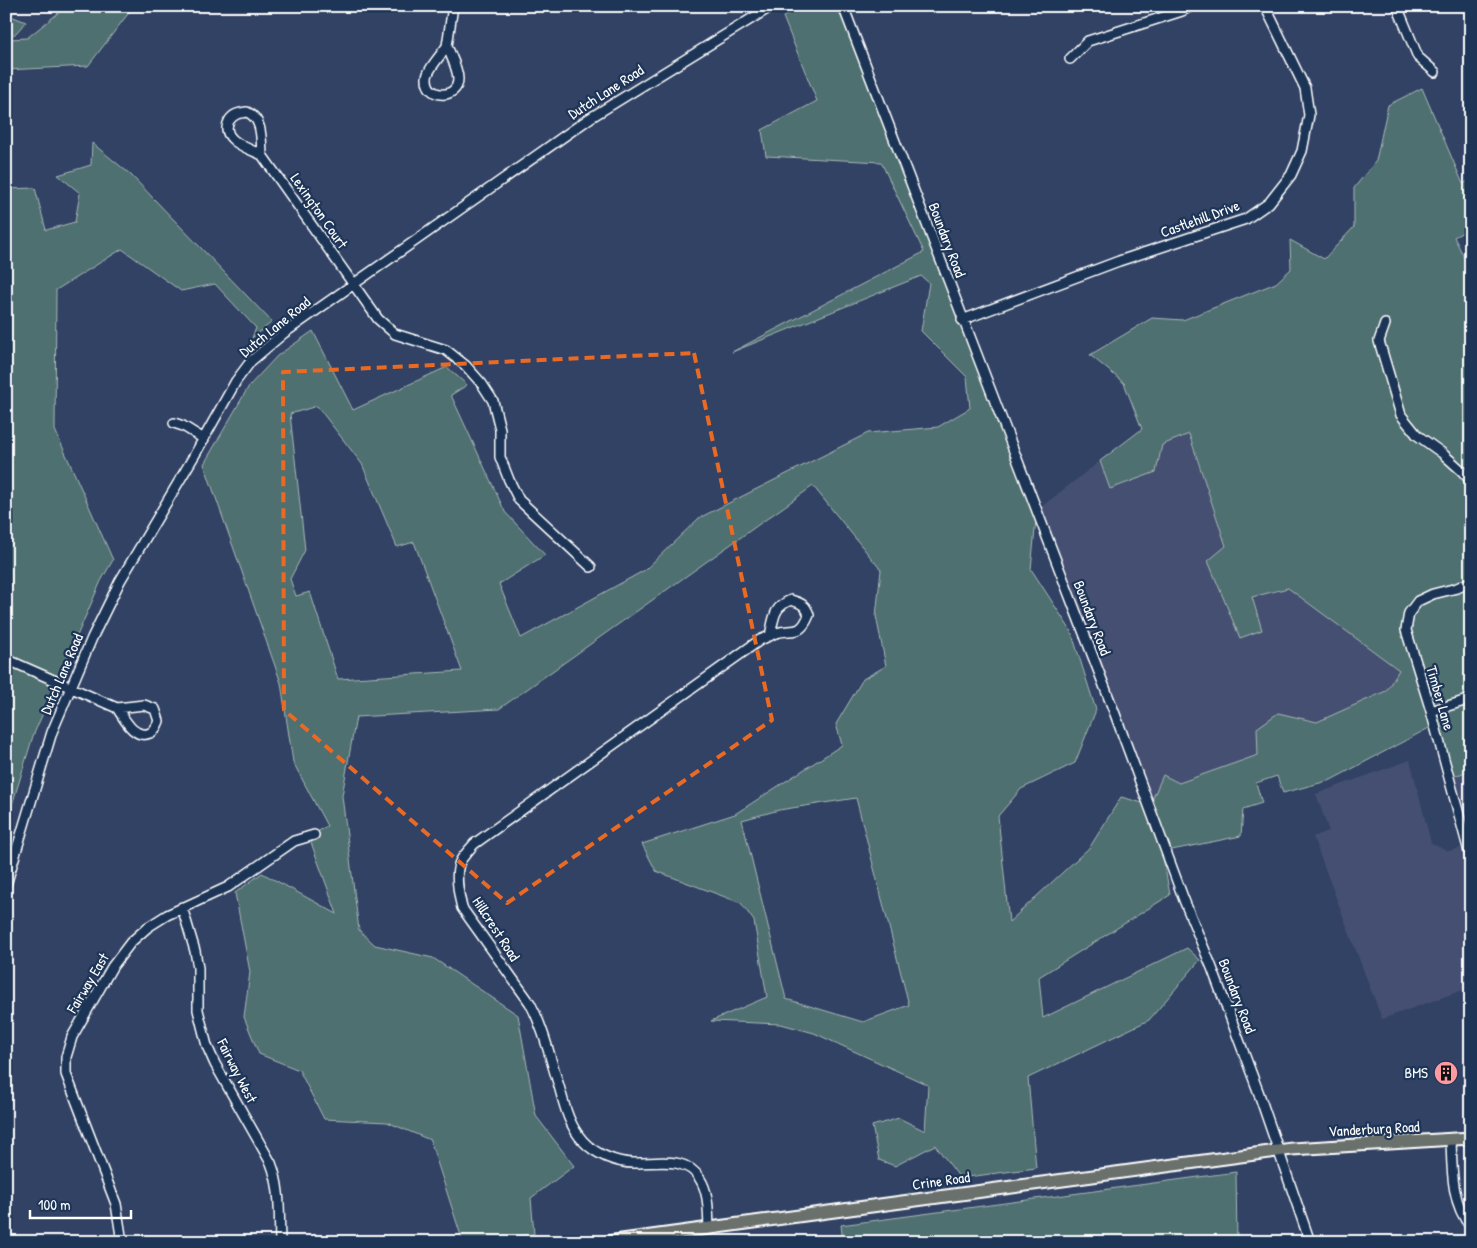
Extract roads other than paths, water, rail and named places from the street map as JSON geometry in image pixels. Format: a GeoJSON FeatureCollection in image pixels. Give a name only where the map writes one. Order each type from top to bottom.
{"type":"FeatureCollection","features":[{"type":"Feature","properties":{"kind":"main road","name":"Vanderburg Road"},"geometry":{"type":"LineString","coordinates":[[1279,1151],[1471,1138]]}},
{"type":"Feature","properties":{"kind":"main road","name":"Crine Road"},"geometry":{"type":"LineString","coordinates":[[607,1242],[1279,1151]]}},
{"type":"Feature","properties":{"kind":"street"},"geometry":{"type":"LineString","coordinates":[[448,46],[429,70],[427,78],[429,88],[437,94],[448,94],[456,88],[458,81],[458,75],[448,46],[453,6]]}},
{"type":"Feature","properties":{"kind":"street","name":"Dutch Lane Road"},"geometry":{"type":"LineString","coordinates":[[6,885],[47,745],[92,638],[120,581],[236,381],[251,361],[284,333],[590,118],[772,6]]}},
{"type":"Feature","properties":{"kind":"street","name":"Boundary Road"},"geometry":{"type":"LineString","coordinates":[[842,6],[1112,706],[1184,900],[1212,968],[1258,1091],[1310,1242]]}},
{"type":"Feature","properties":{"kind":"street"},"geometry":{"type":"LineString","coordinates":[[1070,59],[1088,41],[1182,11],[1192,6]]}},
{"type":"Feature","properties":{"kind":"street","name":"Castlehill Drive"},"geometry":{"type":"LineString","coordinates":[[962,320],[1119,261],[1246,219],[1269,203],[1291,175],[1302,151],[1309,115],[1305,88],[1265,6]]}},
{"type":"Feature","properties":{"kind":"street"},"geometry":{"type":"LineString","coordinates":[[1398,6],[1418,57],[1435,72]]}},
{"type":"Feature","properties":{"kind":"street"},"geometry":{"type":"LineString","coordinates":[[247,112],[256,119],[259,124],[262,155],[237,142],[230,136],[228,125],[233,116],[247,112]]}},
{"type":"Feature","properties":{"kind":"street","name":"Lexington Court"},"geometry":{"type":"LineString","coordinates":[[262,155],[378,319],[395,334],[446,350],[466,366],[482,384],[493,401],[500,428],[500,457],[519,500],[591,567]]}},
{"type":"Feature","properties":{"kind":"street"},"geometry":{"type":"LineString","coordinates":[[1385,324],[1379,341],[1401,415],[1417,435],[1442,452],[1471,481]]}},
{"type":"Feature","properties":{"kind":"street"},"geometry":{"type":"LineString","coordinates":[[174,423],[183,426],[204,439]]}},
{"type":"Feature","properties":{"kind":"street","name":"Timber Lane"},"geometry":{"type":"LineString","coordinates":[[1471,582],[1457,588],[1433,594],[1418,602],[1409,613],[1406,630],[1471,859]]}},
{"type":"Feature","properties":{"kind":"street","name":"Hillcrest Road"},"geometry":{"type":"LineString","coordinates":[[708,1227],[706,1194],[700,1179],[694,1172],[684,1166],[666,1161],[633,1163],[610,1158],[582,1140],[571,1122],[564,1105],[538,1018],[530,1003],[462,908],[458,894],[458,877],[460,862],[474,844],[760,640],[778,633],[800,629],[806,623],[809,615],[807,608],[801,603],[792,600],[782,603],[774,615],[770,636]]}},
{"type":"Feature","properties":{"kind":"street"},"geometry":{"type":"LineString","coordinates":[[6,659],[117,708],[149,706],[155,709],[158,716],[157,725],[154,730],[147,734],[137,733],[117,708]]}},
{"type":"Feature","properties":{"kind":"street"},"geometry":{"type":"LineString","coordinates":[[1430,711],[1471,699]]}},
{"type":"Feature","properties":{"kind":"street","name":"Fairway East"},"geometry":{"type":"LineString","coordinates":[[122,1242],[116,1204],[68,1079],[66,1057],[72,1037],[118,957],[148,927],[167,914],[228,887],[294,841],[314,835]]}},
{"type":"Feature","properties":{"kind":"street","name":"Fairway West"},"geometry":{"type":"LineString","coordinates":[[182,908],[198,968],[198,1010],[204,1038],[215,1064],[276,1174],[280,1242]]}},
{"type":"Feature","properties":{"kind":"street"},"geometry":{"type":"LineString","coordinates":[[1451,1139],[1456,1196],[1463,1218],[1471,1227]]}},
{"type":"Feature","properties":{"kind":"place","name":"BMS"},"geometry":{"type":"Point","coordinates":[1446,1073]}}]}
